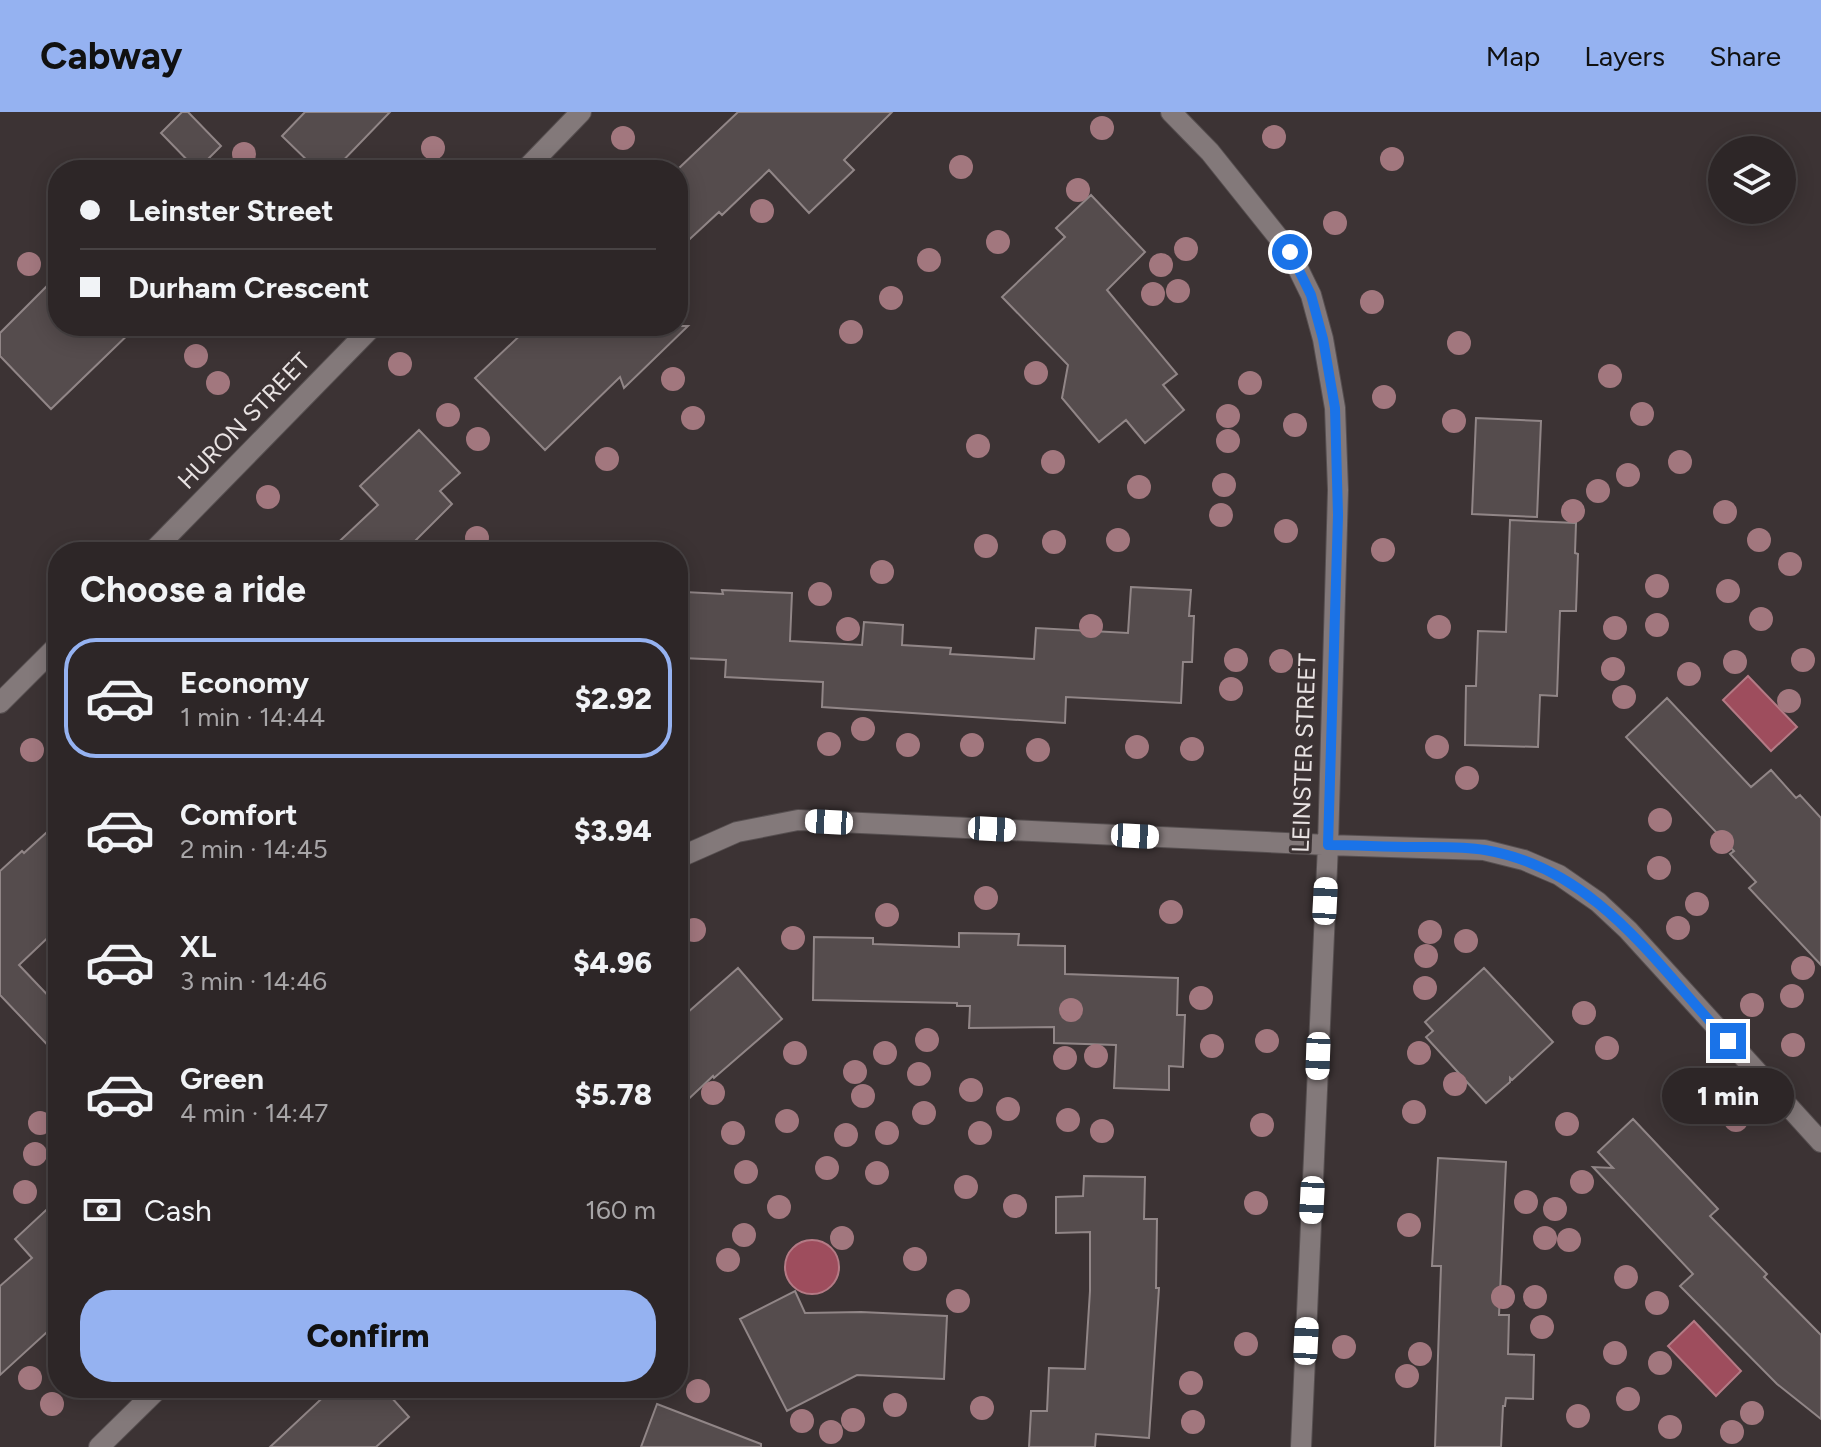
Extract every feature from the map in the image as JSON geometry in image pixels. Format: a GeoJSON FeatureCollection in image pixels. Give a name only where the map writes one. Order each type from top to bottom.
{"type":"FeatureCollection","features":[{"type":"Feature","properties":{"kind":"street"},"geometry":{"type":"LineString","coordinates":[[535,160],[581,112]]}},
{"type":"Feature","properties":{"kind":"street","name":"LEINSTER STREET"},"geometry":{"type":"LineString","coordinates":[[1171,112],[1210,152],[1290,252],[1311,295],[1323,339],[1335,408],[1338,490],[1328,845],[1301,1447]]}},
{"type":"Feature","properties":{"kind":"street","name":"HURON STREET"},"geometry":{"type":"LineString","coordinates":[[162,542],[363,336]]}},
{"type":"Feature","properties":{"kind":"street"},"geometry":{"type":"LineString","coordinates":[[0,703],[48,655]]}},
{"type":"Feature","properties":{"kind":"street"},"geometry":{"type":"LineString","coordinates":[[688,854],[737,832],[798,820],[1484,850],[1524,860],[1559,875],[1598,902],[1628,930],[1821,1142]]}},
{"type":"Feature","properties":{"kind":"street"},"geometry":{"type":"LineString","coordinates":[[99,1447],[149,1398]]}},
{"type":"Feature","properties":{"kind":"shaded area"},"geometry":{"type":"Polygon","coordinates":[[[1748,676],[1797,727],[1771,751],[1723,700],[1748,676]]]}},
{"type":"Feature","properties":{"kind":"shaded area"},"geometry":{"type":"Polygon","coordinates":[[[812,1240],[831,1248],[839,1267],[831,1286],[812,1294],[793,1286],[785,1267],[793,1248],[812,1240]]]}},
{"type":"Feature","properties":{"kind":"shaded area"},"geometry":{"type":"Polygon","coordinates":[[[1694,1321],[1741,1371],[1716,1396],[1668,1346],[1694,1321]]]}},
{"type":"Feature","properties":{"kind":"building"},"geometry":{"type":"Polygon","coordinates":[[[182,112],[188,112],[221,146],[207,160],[187,160],[161,133],[182,112]]]}},
{"type":"Feature","properties":{"kind":"building"},"geometry":{"type":"Polygon","coordinates":[[[305,112],[390,112],[344,160],[307,160],[282,136],[305,112]]]}},
{"type":"Feature","properties":{"kind":"building"},"geometry":{"type":"Polygon","coordinates":[[[738,112],[892,112],[844,160],[854,170],[809,213],[769,170],[722,215],[719,212],[688,241],[687,160],[738,112]]]}},
{"type":"Feature","properties":{"kind":"building"},"geometry":{"type":"Polygon","coordinates":[[[1091,195],[1145,252],[1107,290],[1177,374],[1163,385],[1184,410],[1145,443],[1126,420],[1099,442],[1062,398],[1068,365],[1002,297],[1065,237],[1056,228],[1091,195]]]}},
{"type":"Feature","properties":{"kind":"building"},"geometry":{"type":"Polygon","coordinates":[[[48,285],[48,336],[127,336],[51,409],[0,356],[0,333],[48,285]]]}},
{"type":"Feature","properties":{"kind":"building"},"geometry":{"type":"Polygon","coordinates":[[[519,336],[678,336],[624,388],[620,377],[545,450],[475,378],[519,336]]]}},
{"type":"Feature","properties":{"kind":"building"},"geometry":{"type":"Polygon","coordinates":[[[1476,418],[1541,421],[1537,517],[1472,514],[1476,418]]]}},
{"type":"Feature","properties":{"kind":"building"},"geometry":{"type":"Polygon","coordinates":[[[419,430],[460,473],[440,491],[452,504],[414,542],[339,542],[378,505],[360,486],[419,430]]]}},
{"type":"Feature","properties":{"kind":"building"},"geometry":{"type":"Polygon","coordinates":[[[1510,520],[1576,523],[1576,611],[1560,611],[1557,696],[1540,695],[1538,747],[1465,745],[1466,686],[1476,686],[1478,631],[1506,632],[1510,520]]]}},
{"type":"Feature","properties":{"kind":"building"},"geometry":{"type":"Polygon","coordinates":[[[1131,587],[1191,590],[1189,616],[1194,616],[1192,662],[1183,662],[1181,703],[1066,697],[1065,723],[822,707],[823,682],[725,677],[726,660],[688,658],[688,592],[723,594],[722,590],[792,593],[790,641],[862,645],[864,622],[903,625],[902,645],[951,648],[950,654],[1034,659],[1036,628],[1128,633],[1131,587]]]}},
{"type":"Feature","properties":{"kind":"building"},"geometry":{"type":"Polygon","coordinates":[[[1667,698],[1751,787],[1771,770],[1796,798],[1800,795],[1821,818],[1821,965],[1749,888],[1756,882],[1730,854],[1734,851],[1626,737],[1667,698]]]}},
{"type":"Feature","properties":{"kind":"building"},"geometry":{"type":"Polygon","coordinates":[[[48,831],[48,937],[19,965],[48,995],[48,1045],[0,995],[0,871],[22,851],[24,853],[48,831]]]}},
{"type":"Feature","properties":{"kind":"building"},"geometry":{"type":"Polygon","coordinates":[[[959,933],[1019,934],[1018,945],[1065,946],[1065,974],[1178,978],[1177,1015],[1185,1015],[1183,1067],[1169,1066],[1169,1090],[1114,1088],[1116,1045],[1054,1043],[1054,1027],[969,1028],[970,1006],[957,1006],[957,1003],[813,1000],[814,937],[873,938],[873,944],[959,947],[959,933]]]}},
{"type":"Feature","properties":{"kind":"building"},"geometry":{"type":"Polygon","coordinates":[[[738,968],[782,1019],[688,1100],[688,1012],[738,968]]]}},
{"type":"Feature","properties":{"kind":"building"},"geometry":{"type":"Polygon","coordinates":[[[1484,968],[1553,1042],[1486,1103],[1426,1037],[1433,1031],[1425,1022],[1484,968]]]}},
{"type":"Feature","properties":{"kind":"building"},"geometry":{"type":"Polygon","coordinates":[[[1633,1119],[1718,1209],[1710,1216],[1821,1335],[1821,1419],[1777,1384],[1680,1286],[1693,1274],[1593,1167],[1613,1168],[1598,1152],[1633,1119]]]}},
{"type":"Feature","properties":{"kind":"building"},"geometry":{"type":"Polygon","coordinates":[[[1438,1158],[1506,1162],[1499,1315],[1509,1315],[1508,1354],[1534,1355],[1533,1399],[1506,1398],[1501,1447],[1435,1447],[1441,1266],[1432,1266],[1438,1158]]]}},
{"type":"Feature","properties":{"kind":"building"},"geometry":{"type":"Polygon","coordinates":[[[1084,1176],[1145,1177],[1144,1219],[1157,1219],[1156,1288],[1159,1288],[1149,1438],[1096,1434],[1095,1447],[1029,1447],[1031,1411],[1047,1411],[1049,1368],[1085,1369],[1090,1232],[1056,1233],[1056,1197],[1083,1196],[1084,1176]]]}},
{"type":"Feature","properties":{"kind":"building"},"geometry":{"type":"Polygon","coordinates":[[[48,1208],[48,1331],[0,1375],[0,1286],[32,1258],[15,1239],[48,1208]]]}},
{"type":"Feature","properties":{"kind":"building"},"geometry":{"type":"Polygon","coordinates":[[[795,1291],[805,1313],[947,1316],[944,1379],[857,1375],[787,1411],[740,1319],[795,1291]]]}},
{"type":"Feature","properties":{"kind":"building"},"geometry":{"type":"Polygon","coordinates":[[[322,1398],[392,1398],[409,1417],[376,1447],[270,1447],[322,1398]]]}},
{"type":"Feature","properties":{"kind":"building"},"geometry":{"type":"Polygon","coordinates":[[[657,1404],[761,1444],[761,1447],[641,1447],[657,1404]]]}},
{"type":"Feature","properties":{"kind":"route"},"geometry":{"type":"LineString","coordinates":[[1290,252],[1311,295],[1323,339],[1335,408],[1338,515],[1328,845],[1484,850],[1524,860],[1559,875],[1598,902],[1628,930],[1728,1041]]}}]}
